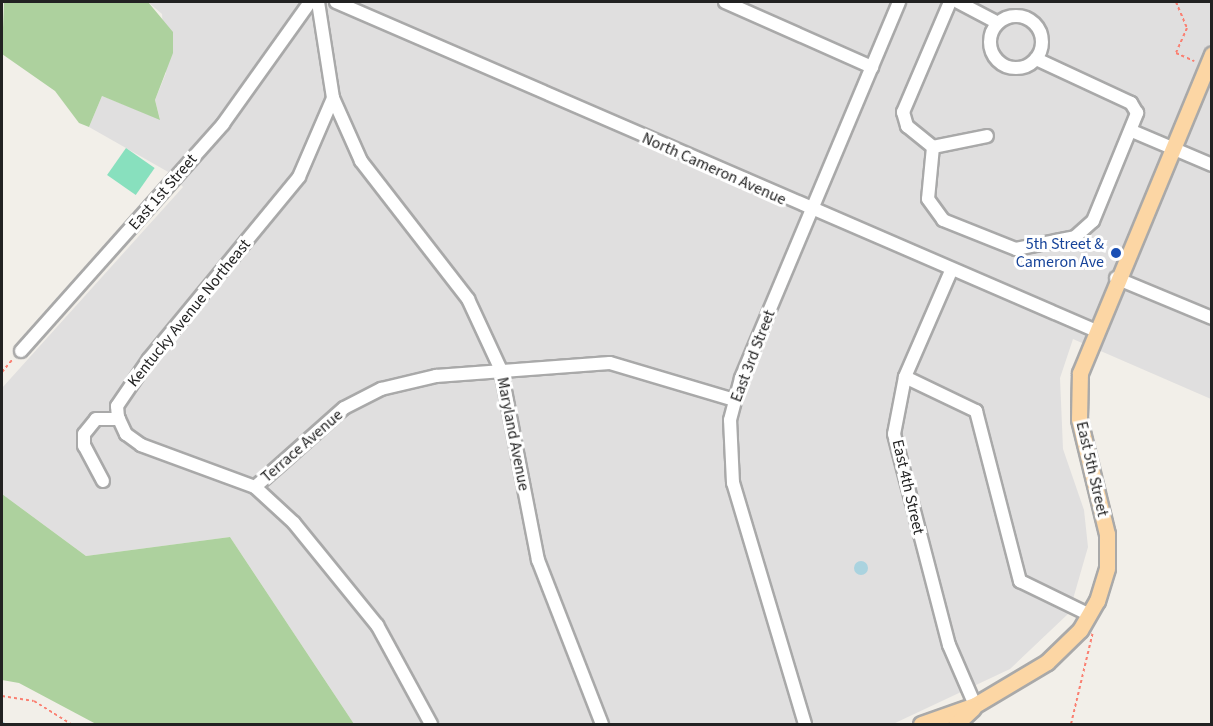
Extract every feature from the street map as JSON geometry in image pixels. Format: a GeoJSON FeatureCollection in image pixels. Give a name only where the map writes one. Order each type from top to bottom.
{"type":"FeatureCollection","features":[{"type":"Feature","properties":{"kind":"main road","name":"East 5th Street"},"geometry":{"type":"LineString","coordinates":[[921,724],[975,705],[1047,662],[1090,615],[1103,585],[1108,550],[1078,401],[1094,330],[1209,60]]}},
{"type":"Feature","properties":{"kind":"main road","name":"East 5th Street"},"geometry":{"type":"LineString","coordinates":[[956,724],[975,705]]}},
{"type":"Feature","properties":{"kind":"street","name":"East 1st Street"},"geometry":{"type":"LineString","coordinates":[[21,351],[222,124],[310,2]]}},
{"type":"Feature","properties":{"kind":"street","name":"Maryland Avenue"},"geometry":{"type":"LineString","coordinates":[[318,2],[333,98],[361,161],[468,299],[501,370],[538,560],[602,724]]}},
{"type":"Feature","properties":{"kind":"street","name":"North Cameron Avenue"},"geometry":{"type":"LineString","coordinates":[[336,2],[811,212],[1094,330]]}},
{"type":"Feature","properties":{"kind":"street"},"geometry":{"type":"LineString","coordinates":[[725,2],[872,67]]}},
{"type":"Feature","properties":{"kind":"street","name":"East 3rd Street"},"geometry":{"type":"LineString","coordinates":[[805,724],[733,483],[729,441],[734,400],[899,2]]}},
{"type":"Feature","properties":{"kind":"street"},"geometry":{"type":"LineString","coordinates":[[933,147],[907,126],[903,112],[950,2]]}},
{"type":"Feature","properties":{"kind":"street"},"geometry":{"type":"LineString","coordinates":[[958,2],[998,23]]}},
{"type":"Feature","properties":{"kind":"street"},"geometry":{"type":"LineString","coordinates":[[1013,16],[1032,20],[1042,36],[1036,58],[1014,69],[997,61],[989,43],[998,23],[1013,16]]}},
{"type":"Feature","properties":{"kind":"street"},"geometry":{"type":"LineString","coordinates":[[933,147],[927,189],[934,212],[982,237],[1016,249],[1035,248],[1075,237],[1093,221],[1137,113],[1131,103],[1036,58]]}},
{"type":"Feature","properties":{"kind":"street","name":"Kentucky Avenue Northeast"},"geometry":{"type":"LineString","coordinates":[[119,419],[117,406],[149,359],[299,177],[333,98]]}},
{"type":"Feature","properties":{"kind":"street"},"geometry":{"type":"LineString","coordinates":[[1132,130],[1212,165]]}},
{"type":"Feature","properties":{"kind":"street"},"geometry":{"type":"LineString","coordinates":[[933,147],[987,136]]}},
{"type":"Feature","properties":{"kind":"street","name":"East 4th Street"},"geometry":{"type":"LineString","coordinates":[[951,271],[904,377],[894,415],[897,452],[949,645],[975,705]]}},
{"type":"Feature","properties":{"kind":"street"},"geometry":{"type":"LineString","coordinates":[[1116,278],[1212,318]]}},
{"type":"Feature","properties":{"kind":"street","name":"Terrace Avenue"},"geometry":{"type":"LineString","coordinates":[[255,487],[362,397],[416,380],[501,370],[610,363],[734,400]]}},
{"type":"Feature","properties":{"kind":"street"},"geometry":{"type":"LineString","coordinates":[[904,377],[976,411],[1020,581],[1090,615]]}},
{"type":"Feature","properties":{"kind":"street"},"geometry":{"type":"LineString","coordinates":[[103,481],[84,446],[84,434],[96,419],[119,419],[126,434],[141,445],[255,487],[324,556],[377,625],[431,724]]}},
{"type":"Feature","properties":{"kind":"path"},"geometry":{"type":"LineString","coordinates":[[1176,2],[1187,28],[1176,53],[1209,60]]}},
{"type":"Feature","properties":{"kind":"path"},"geometry":{"type":"LineString","coordinates":[[2,372],[21,351]]}},
{"type":"Feature","properties":{"kind":"path"},"geometry":{"type":"LineString","coordinates":[[1071,724],[1094,638],[1090,615]]}},
{"type":"Feature","properties":{"kind":"path"},"geometry":{"type":"LineString","coordinates":[[2,696],[34,701],[71,724]]}},
{"type":"Feature","properties":{"kind":"shaded area"},"geometry":{"type":"Polygon","coordinates":[[[148,2],[1211,2],[1211,399],[1073,339],[1060,378],[1063,449],[1084,510],[1088,547],[1069,613],[1010,669],[893,724],[354,724],[230,537],[86,556],[2,494],[2,388],[183,187],[170,173],[89,127],[102,96],[160,119],[155,100],[166,73],[162,14],[148,2]]]}},
{"type":"Feature","properties":{"kind":"green space"},"geometry":{"type":"Polygon","coordinates":[[[4,2],[148,2],[173,32],[173,53],[155,100],[160,120],[102,96],[89,127],[79,123],[55,91],[2,54],[4,2]]]}},
{"type":"Feature","properties":{"kind":"green space"},"geometry":{"type":"Polygon","coordinates":[[[126,148],[155,168],[136,195],[107,175],[126,148]]]}},
{"type":"Feature","properties":{"kind":"green space"},"geometry":{"type":"Polygon","coordinates":[[[2,494],[86,556],[230,537],[354,724],[96,724],[19,683],[2,680],[2,494]]]}},
{"type":"Feature","properties":{"kind":"water"},"geometry":{"type":"Polygon","coordinates":[[[861,561],[866,563],[868,568],[866,573],[861,575],[856,573],[854,568],[856,563],[861,561]]]}},
{"type":"Feature","properties":{"kind":"place","name":"5th Street & Cameron Ave"},"geometry":{"type":"Point","coordinates":[1116,253]}}]}
